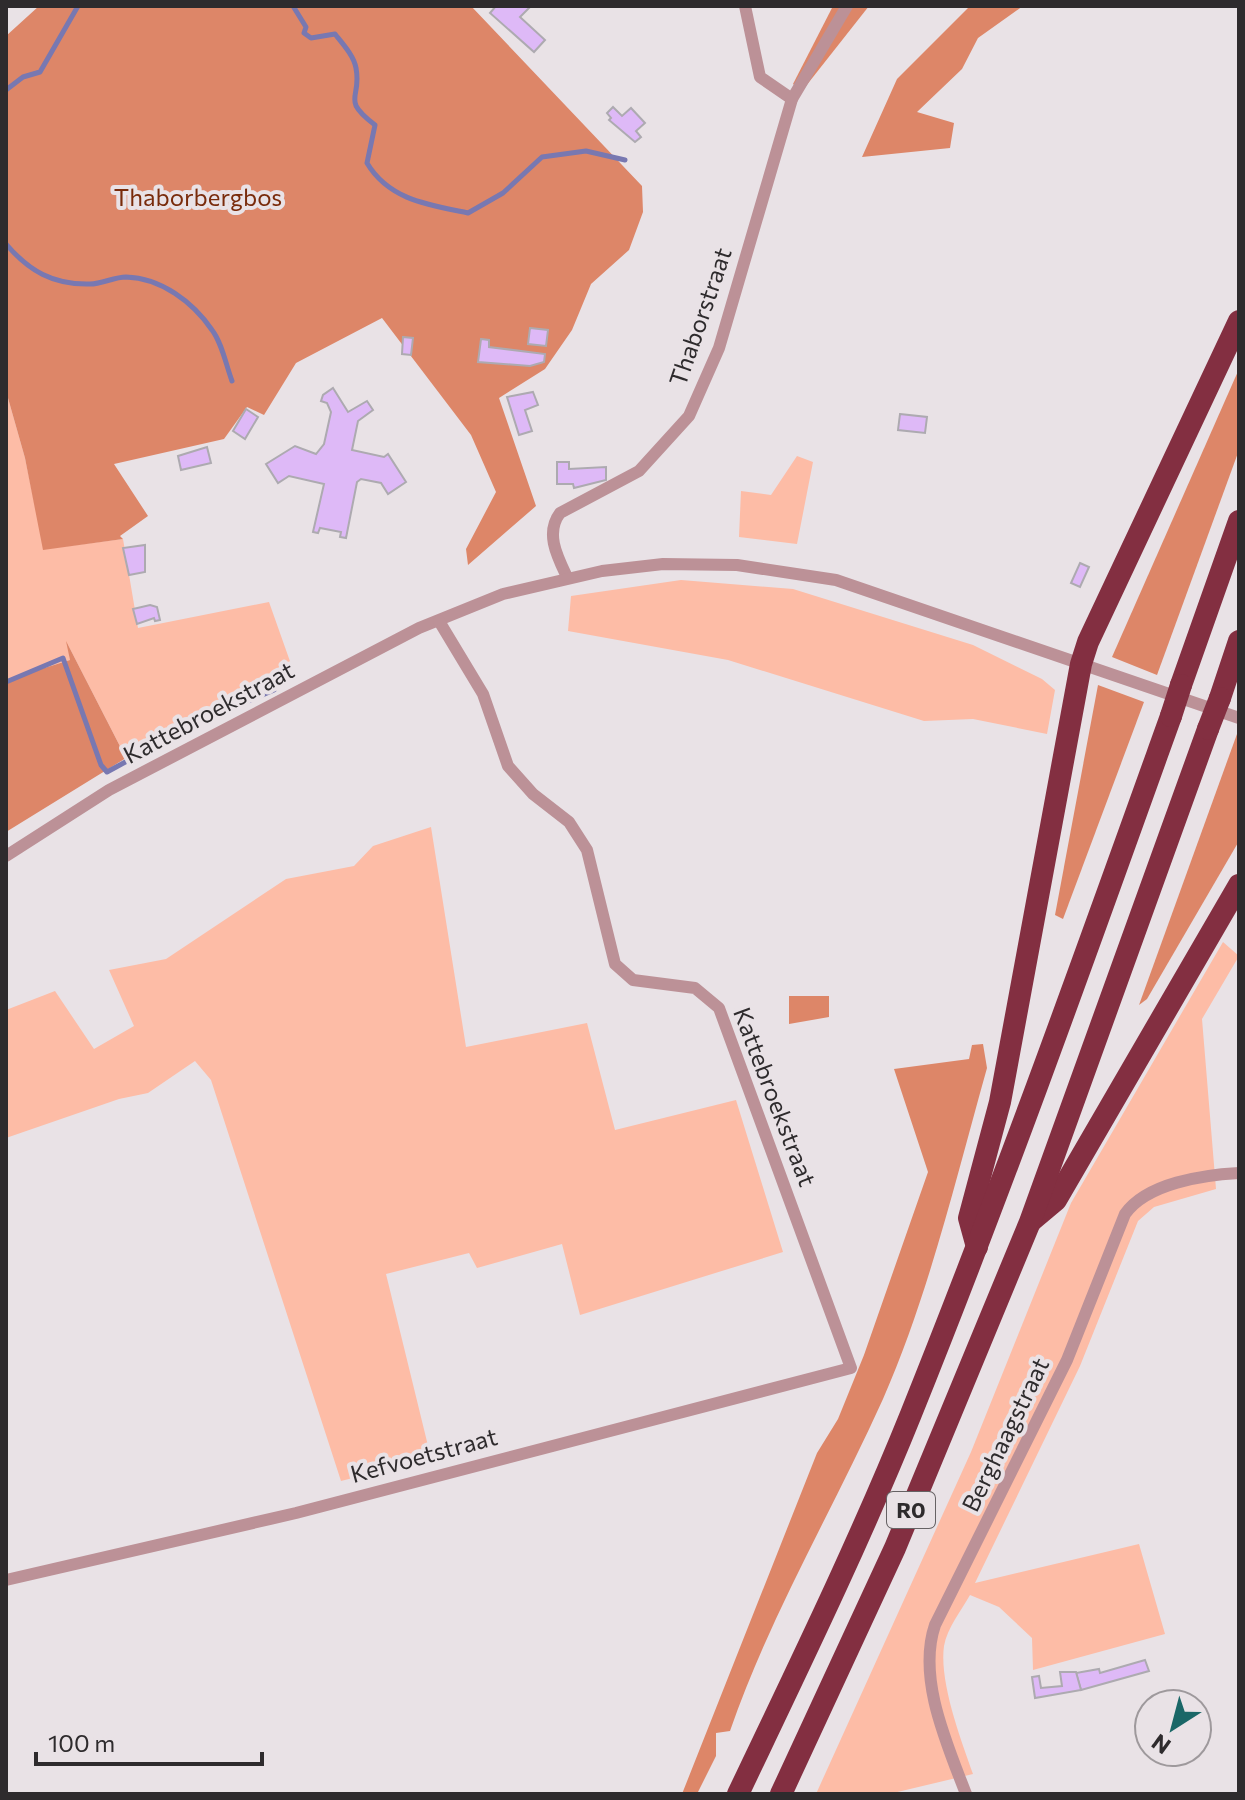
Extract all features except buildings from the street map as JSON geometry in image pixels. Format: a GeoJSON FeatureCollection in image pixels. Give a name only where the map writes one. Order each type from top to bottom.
{"type":"FeatureCollection","features":[{"type":"Feature","properties":{"kind":"highway"},"geometry":{"type":"LineString","coordinates":[[977,1247],[969,1218],[1000,1102],[1081,664],[1088,642],[1239,321]]}},
{"type":"Feature","properties":{"kind":"highway","name":"R0"},"geometry":{"type":"LineString","coordinates":[[738,1794],[875,1498],[977,1247],[1239,521]]}},
{"type":"Feature","properties":{"kind":"highway","name":"R0"},"geometry":{"type":"LineString","coordinates":[[781,1794],[895,1548],[1030,1222],[1239,641]]}},
{"type":"Feature","properties":{"kind":"highway"},"geometry":{"type":"LineString","coordinates":[[1030,1222],[1056,1200],[1239,885]]}},
{"type":"Feature","properties":{"kind":"street"},"geometry":{"type":"LineString","coordinates":[[745,6],[760,77],[792,99]]}},
{"type":"Feature","properties":{"kind":"street","name":"Thaborstraat"},"geometry":{"type":"LineString","coordinates":[[567,577],[553,543],[553,523],[560,513],[639,471],[659,453],[689,416],[719,348],[792,99],[847,6]]}},
{"type":"Feature","properties":{"kind":"street","name":"Kattebroekstraat"},"geometry":{"type":"LineString","coordinates":[[6,856],[109,790],[439,621],[503,594],[567,577],[663,564],[737,565],[791,570],[869,589],[1239,718]]}},
{"type":"Feature","properties":{"kind":"street","name":"Kattebroekstraat"},"geometry":{"type":"LineString","coordinates":[[439,621],[483,694],[508,766],[533,794],[569,822],[587,850],[615,964],[633,980],[702,991],[719,1008],[851,1368]]}},
{"type":"Feature","properties":{"kind":"street","name":"Berghaagstraat"},"geometry":{"type":"LineString","coordinates":[[966,1794],[946,1740],[929,1662],[935,1625],[1067,1360],[1125,1214],[1134,1201],[1148,1193],[1213,1174],[1239,1173]]}},
{"type":"Feature","properties":{"kind":"street","name":"Kefvoetstraat"},"geometry":{"type":"LineString","coordinates":[[6,1580],[296,1513],[851,1368]]}},
{"type":"Feature","properties":{"kind":"shaded area"},"geometry":{"type":"Polygon","coordinates":[[[6,391],[25,458],[44,549],[123,539],[138,628],[269,602],[292,667],[248,693],[242,690],[124,754],[68,645],[70,660],[6,680],[6,391]]]}},
{"type":"Feature","properties":{"kind":"shaded area"},"geometry":{"type":"Polygon","coordinates":[[[797,456],[813,462],[797,544],[739,537],[741,491],[771,495],[797,456]]]}},
{"type":"Feature","properties":{"kind":"shaded area"},"geometry":{"type":"Polygon","coordinates":[[[681,580],[793,589],[973,645],[1042,679],[1055,690],[1047,734],[973,719],[924,721],[728,660],[568,631],[571,596],[681,580]]]}},
{"type":"Feature","properties":{"kind":"shaded area"},"geometry":{"type":"Polygon","coordinates":[[[431,827],[466,1047],[587,1023],[615,1130],[736,1100],[783,1252],[580,1315],[562,1244],[477,1268],[469,1253],[386,1274],[431,1458],[341,1481],[211,1080],[195,1061],[148,1093],[119,1099],[6,1138],[6,1010],[55,991],[94,1049],[134,1026],[109,970],[166,959],[286,879],[354,866],[373,846],[431,827]]]}},
{"type":"Feature","properties":{"kind":"shaded area"},"geometry":{"type":"Polygon","coordinates":[[[1223,942],[1239,956],[1202,1019],[1216,1189],[1154,1207],[1138,1221],[1080,1366],[975,1583],[1139,1544],[1165,1634],[1033,1670],[1032,1638],[999,1607],[970,1595],[948,1633],[943,1660],[952,1711],[973,1774],[889,1794],[816,1794],[971,1452],[1071,1203],[1223,942]]]}},
{"type":"Feature","properties":{"kind":"green space","name":"Thaborbergbos"},"geometry":{"type":"Polygon","coordinates":[[[39,6],[471,6],[642,186],[643,212],[629,250],[591,284],[572,330],[545,369],[499,398],[536,506],[468,565],[466,549],[496,492],[471,435],[382,318],[296,363],[264,415],[247,407],[224,439],[114,464],[148,516],[120,536],[123,539],[43,550],[25,458],[6,391],[6,36],[39,6]]]}},
{"type":"Feature","properties":{"kind":"green space"},"geometry":{"type":"Polygon","coordinates":[[[833,6],[869,6],[802,91],[793,84],[833,6]]]}},
{"type":"Feature","properties":{"kind":"green space"},"geometry":{"type":"Polygon","coordinates":[[[970,6],[1023,6],[978,38],[962,69],[917,112],[954,123],[950,148],[862,157],[897,79],[970,6]]]}},
{"type":"Feature","properties":{"kind":"green space"},"geometry":{"type":"Polygon","coordinates":[[[1239,369],[1239,450],[1157,675],[1112,657],[1239,369]]]}},
{"type":"Feature","properties":{"kind":"green space"},"geometry":{"type":"Polygon","coordinates":[[[66,641],[126,758],[6,832],[6,680],[70,660],[66,641]]]}},
{"type":"Feature","properties":{"kind":"green space"},"geometry":{"type":"Polygon","coordinates":[[[1098,685],[1144,702],[1063,919],[1055,915],[1098,685]]]}},
{"type":"Feature","properties":{"kind":"green space"},"geometry":{"type":"Polygon","coordinates":[[[1237,734],[1239,841],[1147,999],[1139,1005],[1237,734]]]}},
{"type":"Feature","properties":{"kind":"green space"},"geometry":{"type":"Polygon","coordinates":[[[789,996],[829,996],[829,1017],[789,1024],[789,996]]]}},
{"type":"Feature","properties":{"kind":"green space"},"geometry":{"type":"Polygon","coordinates":[[[983,1044],[987,1068],[941,1235],[883,1399],[764,1646],[730,1731],[716,1733],[716,1756],[697,1794],[682,1794],[817,1453],[838,1419],[864,1355],[928,1172],[894,1069],[969,1059],[972,1045],[983,1044]]]}},
{"type":"Feature","properties":{"kind":"waterway"},"geometry":{"type":"LineString","coordinates":[[6,90],[23,77],[40,72],[78,6]]}},
{"type":"Feature","properties":{"kind":"waterway"},"geometry":{"type":"LineString","coordinates":[[293,6],[306,27],[304,33],[311,38],[335,34],[351,55],[357,79],[355,104],[375,125],[367,163],[398,193],[468,213],[503,193],[542,157],[586,151],[625,160]]}},
{"type":"Feature","properties":{"kind":"waterway"},"geometry":{"type":"LineString","coordinates":[[6,244],[33,269],[53,279],[90,284],[122,277],[139,278],[175,293],[195,310],[215,335],[232,381]]}},
{"type":"Feature","properties":{"kind":"waterway"},"geometry":{"type":"LineString","coordinates":[[6,682],[63,658],[101,765],[107,772],[195,724],[274,690]]}}]}
